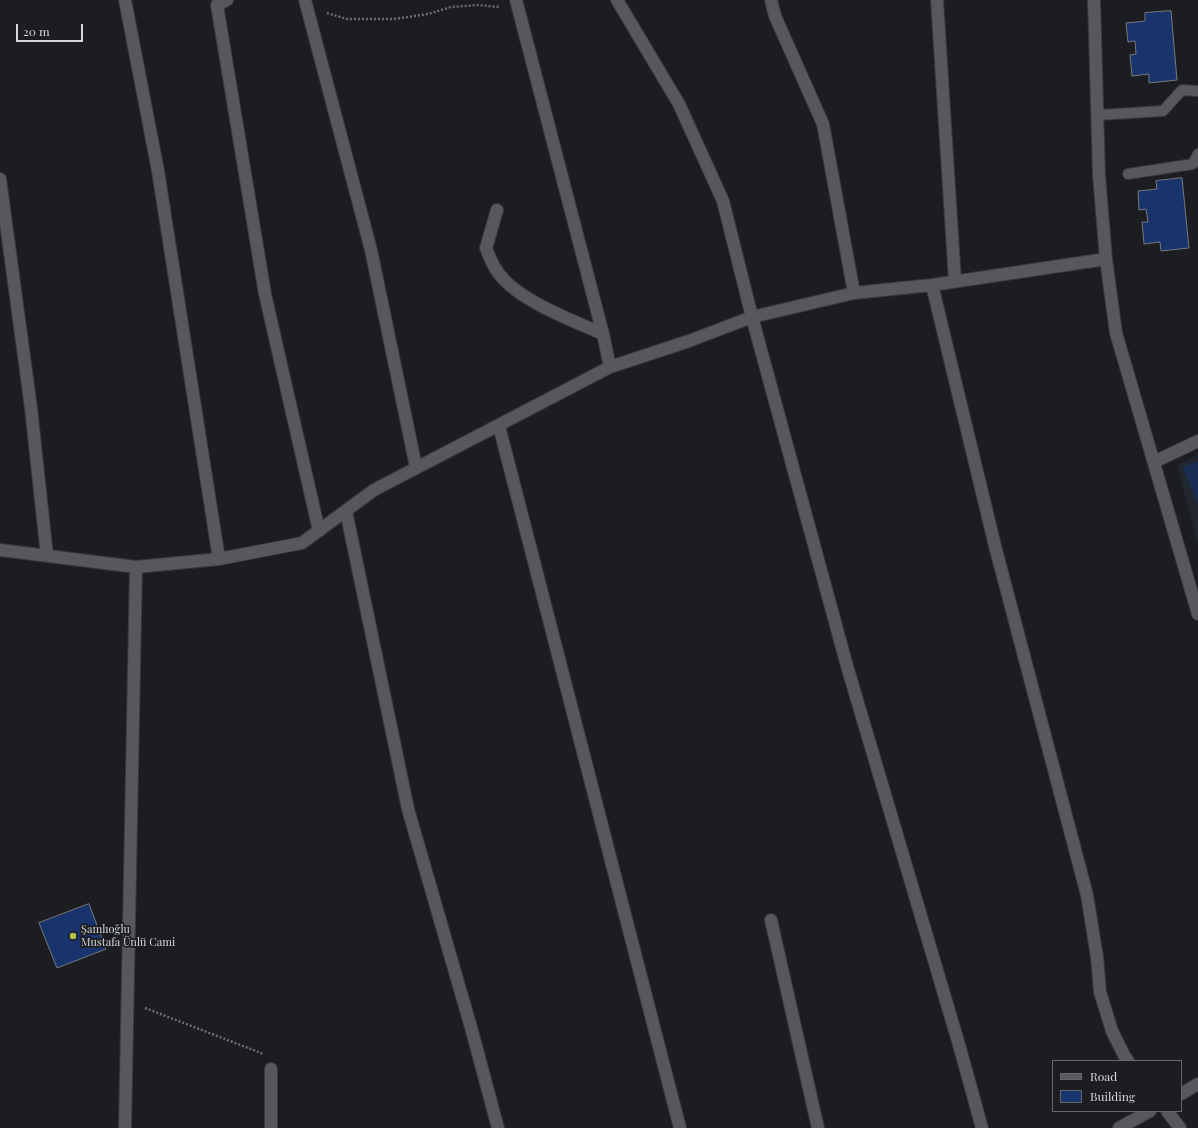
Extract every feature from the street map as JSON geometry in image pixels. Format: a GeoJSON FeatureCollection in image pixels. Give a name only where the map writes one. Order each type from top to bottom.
{"type":"FeatureCollection","features":[{"type":"Feature","properties":{"kind":"street"},"geometry":{"type":"LineString","coordinates":[[125,0],[158,171],[219,560]]}},
{"type":"Feature","properties":{"kind":"street"},"geometry":{"type":"LineString","coordinates":[[227,0],[217,5],[265,294],[319,531]]}},
{"type":"Feature","properties":{"kind":"street"},"geometry":{"type":"LineString","coordinates":[[617,0],[679,104],[723,202],[752,317],[847,666],[960,1048],[982,1128]]}},
{"type":"Feature","properties":{"kind":"street"},"geometry":{"type":"LineString","coordinates":[[770,0],[775,16],[823,124],[854,293]]}},
{"type":"Feature","properties":{"kind":"street"},"geometry":{"type":"LineString","coordinates":[[937,0],[955,281]]}},
{"type":"Feature","properties":{"kind":"street"},"geometry":{"type":"LineString","coordinates":[[1094,0],[1099,175],[1106,259],[1116,333],[1198,614]]}},
{"type":"Feature","properties":{"kind":"street"},"geometry":{"type":"LineString","coordinates":[[306,4],[371,250],[416,467]]}},
{"type":"Feature","properties":{"kind":"street"},"geometry":{"type":"LineString","coordinates":[[517,5],[603,334],[610,367]]}},
{"type":"Feature","properties":{"kind":"street"},"geometry":{"type":"LineString","coordinates":[[0,180],[31,408],[47,556]]}},
{"type":"Feature","properties":{"kind":"street"},"geometry":{"type":"LineString","coordinates":[[497,210],[486,248],[497,271],[514,290],[548,309],[603,334]]}},
{"type":"Feature","properties":{"kind":"street"},"geometry":{"type":"LineString","coordinates":[[0,550],[136,567],[219,560],[302,543],[374,490],[610,367],[752,317],[854,293],[932,285],[1106,259]]}},
{"type":"Feature","properties":{"kind":"street"},"geometry":{"type":"LineString","coordinates":[[932,285],[995,546],[1086,895],[1097,957],[1100,992],[1112,1031],[1127,1060]]}},
{"type":"Feature","properties":{"kind":"street"},"geometry":{"type":"LineString","coordinates":[[499,426],[680,1128]]}},
{"type":"Feature","properties":{"kind":"street"},"geometry":{"type":"LineString","coordinates":[[1154,462],[1198,441]]}},
{"type":"Feature","properties":{"kind":"street"},"geometry":{"type":"LineString","coordinates":[[346,511],[408,809],[498,1128]]}},
{"type":"Feature","properties":{"kind":"street"},"geometry":{"type":"LineString","coordinates":[[125,1128],[136,567]]}},
{"type":"Feature","properties":{"kind":"street"},"geometry":{"type":"LineString","coordinates":[[771,920],[818,1128]]}},
{"type":"Feature","properties":{"kind":"street"},"geometry":{"type":"LineString","coordinates":[[271,1069],[271,1128]]}},
{"type":"Feature","properties":{"kind":"street"},"geometry":{"type":"LineString","coordinates":[[1182,1093],[1198,1084]]}},
{"type":"Feature","properties":{"kind":"street"},"geometry":{"type":"LineString","coordinates":[[1119,1128],[1148,1112]]}},
{"type":"Feature","properties":{"kind":"street"},"geometry":{"type":"LineString","coordinates":[[1168,1112],[1180,1128]]}},
{"type":"Feature","properties":{"kind":"lane"},"geometry":{"type":"LineString","coordinates":[[1098,115],[1163,111],[1182,90],[1198,91]]}},
{"type":"Feature","properties":{"kind":"lane"},"geometry":{"type":"LineString","coordinates":[[1128,174],[1193,164],[1198,154]]}},
{"type":"Feature","properties":{"kind":"path"},"geometry":{"type":"LineString","coordinates":[[306,4],[348,19],[394,19],[428,14],[451,7],[517,5]]}},
{"type":"Feature","properties":{"kind":"path"},"geometry":{"type":"LineString","coordinates":[[127,1001],[261,1053],[271,1069]]}},
{"type":"Feature","properties":{"kind":"shaded area"},"geometry":{"type":"Polygon","coordinates":[[[1198,454],[1198,545],[1177,465],[1198,454]]]}},
{"type":"Feature","properties":{"kind":"shaded area"},"geometry":{"type":"Polygon","coordinates":[[[1198,461],[1198,504],[1182,467],[1198,461]]]}},
{"type":"Feature","properties":{"kind":"building"},"geometry":{"type":"Polygon","coordinates":[[[1171,11],[1177,80],[1149,83],[1149,74],[1132,76],[1130,55],[1136,54],[1135,41],[1128,42],[1126,23],[1145,21],[1145,13],[1171,11]]]}},
{"type":"Feature","properties":{"kind":"building"},"geometry":{"type":"Polygon","coordinates":[[[1182,178],[1189,248],[1161,251],[1160,242],[1144,244],[1142,222],[1148,222],[1146,209],[1139,210],[1138,191],[1157,189],[1156,181],[1182,178]]]}},
{"type":"Feature","properties":{"kind":"building","name":"Şamlıoğlu Mustafa Ünlü Cami"},"geometry":{"type":"Polygon","coordinates":[[[89,904],[106,949],[57,968],[39,923],[89,904]]]}},
{"type":"Feature","properties":{"kind":"place","name":"Şamlıoğlu Mustafa Ünlü Cami"},"geometry":{"type":"Point","coordinates":[73,936]}}]}
